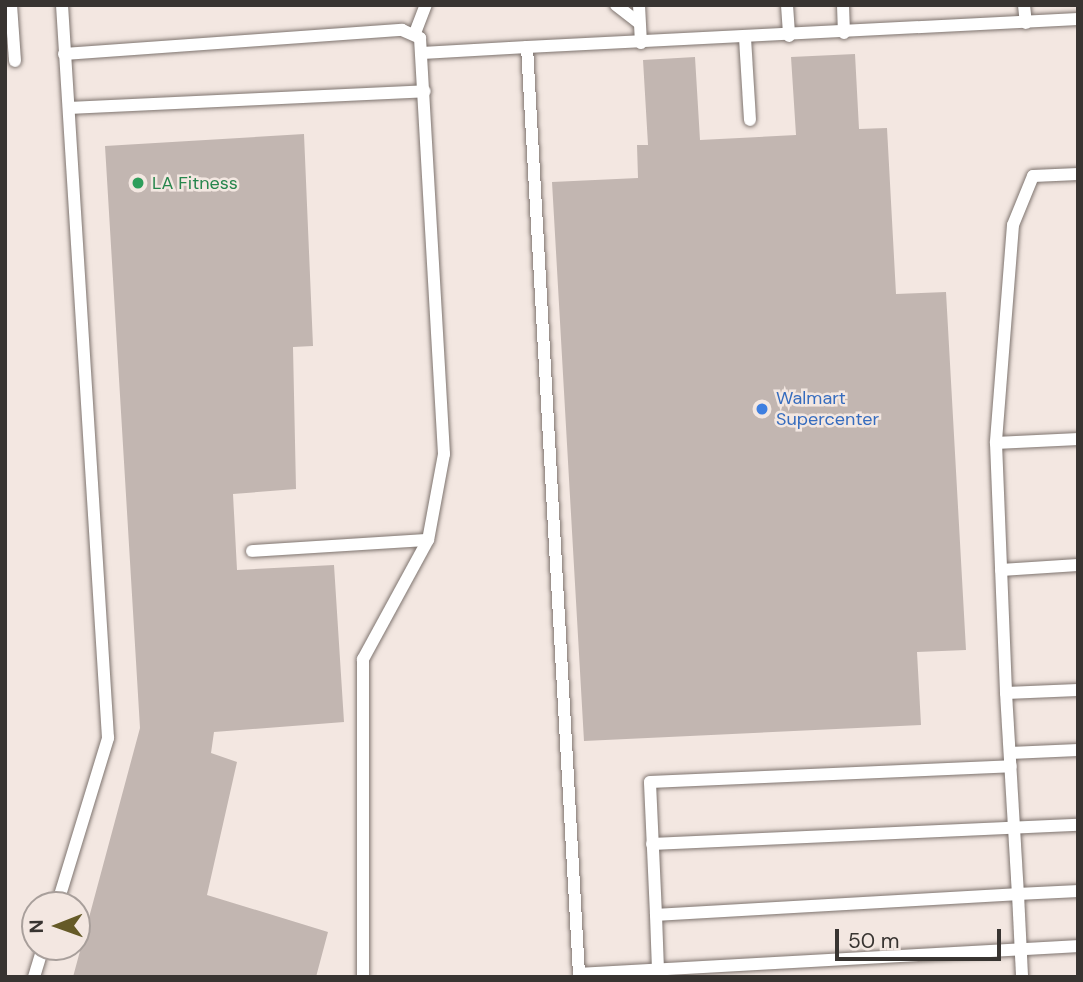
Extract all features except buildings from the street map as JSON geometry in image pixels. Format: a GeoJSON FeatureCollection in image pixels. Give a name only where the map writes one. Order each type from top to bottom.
{"type":"FeatureCollection","features":[{"type":"Feature","properties":{"kind":"lane"},"geometry":{"type":"LineString","coordinates":[[11,5],[15,61]]}},
{"type":"Feature","properties":{"kind":"lane"},"geometry":{"type":"LineString","coordinates":[[61,891],[108,738],[62,5]]}},
{"type":"Feature","properties":{"kind":"lane"},"geometry":{"type":"LineString","coordinates":[[363,977],[363,659],[428,541],[444,454],[425,91],[422,53],[415,33],[426,5]]}},
{"type":"Feature","properties":{"kind":"lane"},"geometry":{"type":"LineString","coordinates":[[616,5],[639,23]]}},
{"type":"Feature","properties":{"kind":"lane"},"geometry":{"type":"LineString","coordinates":[[639,5],[640,43]]}},
{"type":"Feature","properties":{"kind":"lane"},"geometry":{"type":"LineString","coordinates":[[788,5],[789,36]]}},
{"type":"Feature","properties":{"kind":"lane"},"geometry":{"type":"LineString","coordinates":[[843,5],[844,33]]}},
{"type":"Feature","properties":{"kind":"lane"},"geometry":{"type":"LineString","coordinates":[[1024,5],[1026,23]]}},
{"type":"Feature","properties":{"kind":"lane"},"geometry":{"type":"LineString","coordinates":[[422,53],[1078,19]]}},
{"type":"Feature","properties":{"kind":"lane"},"geometry":{"type":"LineString","coordinates":[[64,54],[415,33]]}},
{"type":"Feature","properties":{"kind":"lane"},"geometry":{"type":"LineString","coordinates":[[745,38],[750,120]]}},
{"type":"Feature","properties":{"kind":"lane"},"geometry":{"type":"LineString","coordinates":[[527,47],[579,974],[1078,946]]}},
{"type":"Feature","properties":{"kind":"lane"},"geometry":{"type":"LineString","coordinates":[[69,108],[425,91]]}},
{"type":"Feature","properties":{"kind":"lane"},"geometry":{"type":"LineString","coordinates":[[1022,977],[1006,693],[996,443],[1013,225],[1033,176],[1078,174]]}},
{"type":"Feature","properties":{"kind":"lane"},"geometry":{"type":"LineString","coordinates":[[996,443],[1078,439]]}},
{"type":"Feature","properties":{"kind":"lane"},"geometry":{"type":"LineString","coordinates":[[252,551],[428,541]]}},
{"type":"Feature","properties":{"kind":"lane"},"geometry":{"type":"LineString","coordinates":[[1001,570],[1078,565]]}},
{"type":"Feature","properties":{"kind":"lane"},"geometry":{"type":"LineString","coordinates":[[1006,693],[1078,690]]}},
{"type":"Feature","properties":{"kind":"lane"},"geometry":{"type":"LineString","coordinates":[[658,970],[650,782],[1010,759],[1078,750]]}},
{"type":"Feature","properties":{"kind":"lane"},"geometry":{"type":"LineString","coordinates":[[652,844],[1078,825]]}},
{"type":"Feature","properties":{"kind":"lane"},"geometry":{"type":"LineString","coordinates":[[656,915],[1078,891]]}},
{"type":"Feature","properties":{"kind":"place","name":"LA Fitness"},"geometry":{"type":"Point","coordinates":[138,183]}},
{"type":"Feature","properties":{"kind":"place","name":"Walmart Supercenter"},"geometry":{"type":"Point","coordinates":[762,409]}}]}
